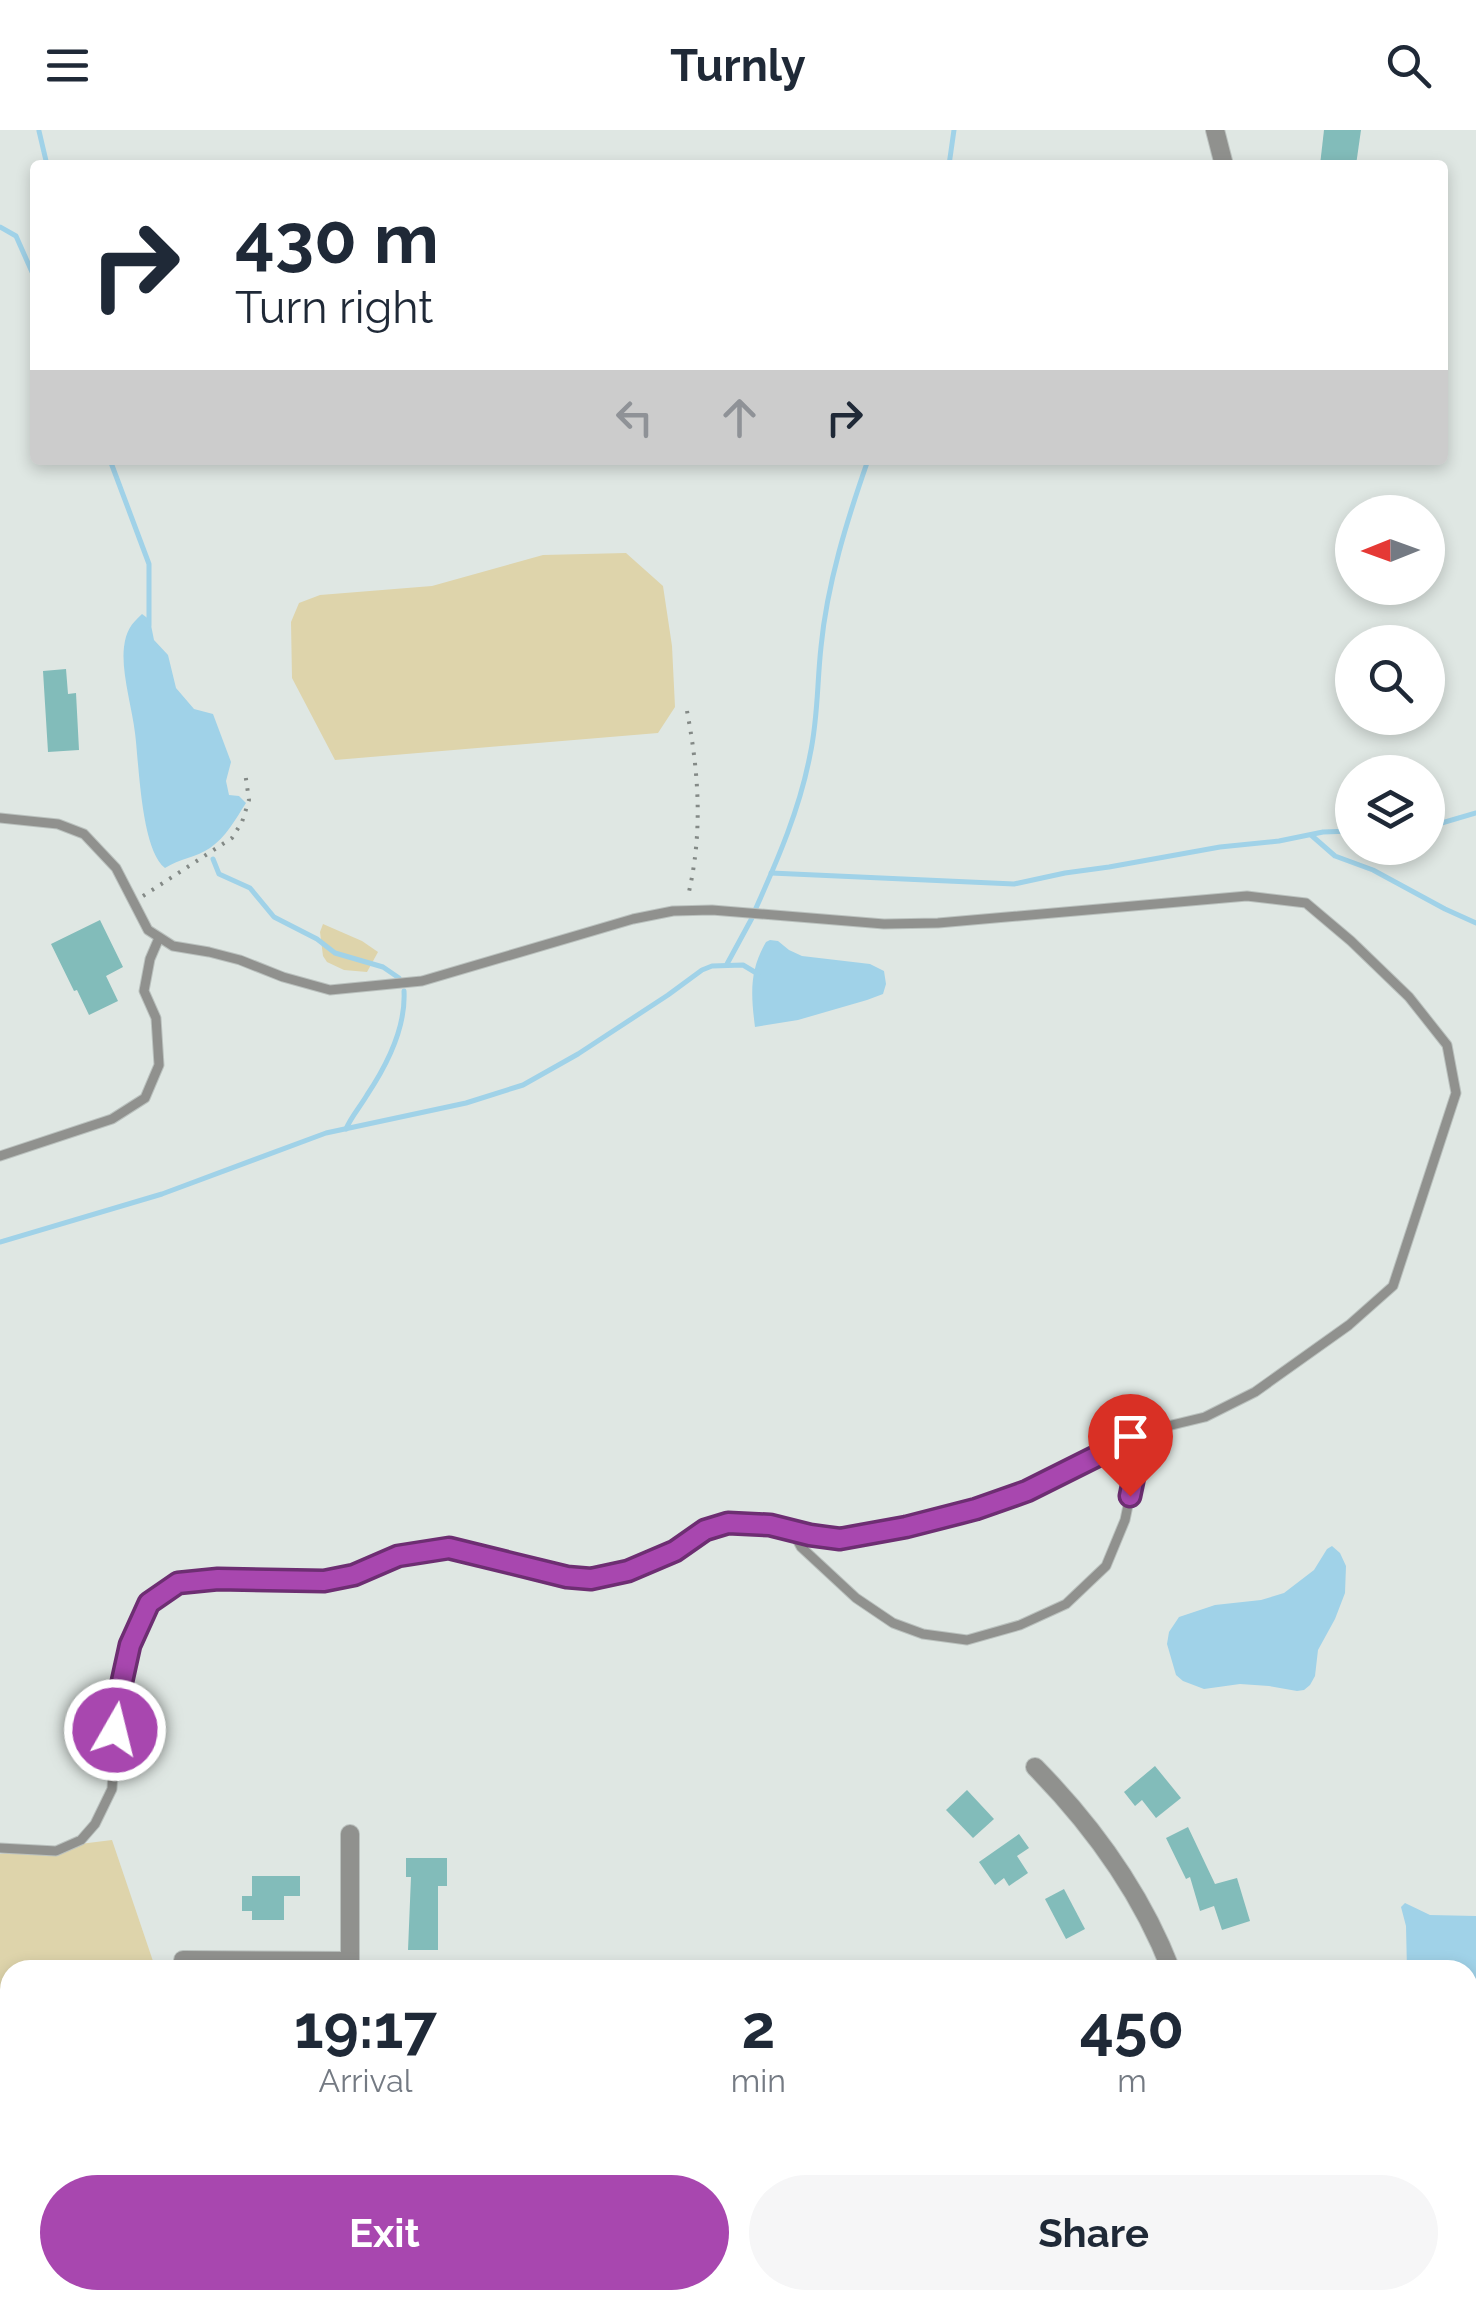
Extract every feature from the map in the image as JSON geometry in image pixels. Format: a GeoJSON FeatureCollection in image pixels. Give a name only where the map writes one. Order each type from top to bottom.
{"type":"FeatureCollection","features":[{"type":"Feature","properties":{"kind":"street"},"geometry":{"type":"LineString","coordinates":[[1215,130],[1223,160]]}},
{"type":"Feature","properties":{"kind":"street"},"geometry":{"type":"LineString","coordinates":[[1035,1766],[1094,1831],[1130,1886],[1166,1960]]}},
{"type":"Feature","properties":{"kind":"street"},"geometry":{"type":"LineString","coordinates":[[350,1834],[350,1960]]}},
{"type":"Feature","properties":{"kind":"lane"},"geometry":{"type":"LineString","coordinates":[[0,818],[58,824],[84,834],[116,868],[148,930],[174,946],[240,960],[330,990],[422,980],[633,919],[685,910],[884,924],[938,923],[1248,896],[1306,903],[1351,940],[1409,998],[1447,1045],[1456,1093],[1392,1286],[1349,1325],[1256,1392],[1205,1417],[1135,1437],[1027,1491],[906,1527],[840,1539],[770,1525],[728,1523],[705,1530],[675,1551],[628,1571],[591,1579],[567,1577],[449,1548],[398,1556],[354,1575],[324,1581],[218,1579],[178,1583],[149,1603],[130,1645],[117,1704],[112,1789],[95,1824],[80,1840],[56,1851],[0,1848]]}},
{"type":"Feature","properties":{"kind":"lane"},"geometry":{"type":"LineString","coordinates":[[0,1156],[112,1119],[144,1098],[160,1065],[156,1018],[144,991],[159,938]]}},
{"type":"Feature","properties":{"kind":"lane"},"geometry":{"type":"LineString","coordinates":[[792,1530],[801,1546],[856,1598],[893,1623],[923,1634],[967,1640],[1020,1625],[1066,1604],[1106,1566],[1125,1520],[1135,1472],[1135,1437]]}},
{"type":"Feature","properties":{"kind":"path"},"geometry":{"type":"LineString","coordinates":[[685,910],[696,864],[700,815],[687,711]]}},
{"type":"Feature","properties":{"kind":"path"},"geometry":{"type":"LineString","coordinates":[[133,899],[147,894],[232,838],[249,800],[245,772]]}},
{"type":"Feature","properties":{"kind":"shaded area"},"geometry":{"type":"Polygon","coordinates":[[[626,553],[663,586],[672,646],[675,707],[658,733],[335,760],[292,678],[291,622],[299,603],[320,595],[432,586],[543,555],[626,553]]]}},
{"type":"Feature","properties":{"kind":"shaded area"},"geometry":{"type":"Polygon","coordinates":[[[323,924],[378,952],[367,972],[344,970],[327,962],[320,932],[323,924]]]}},
{"type":"Feature","properties":{"kind":"shaded area"},"geometry":{"type":"Polygon","coordinates":[[[112,1840],[153,1960],[0,1960],[0,1854],[112,1840]]]}},
{"type":"Feature","properties":{"kind":"water"},"geometry":{"type":"Polygon","coordinates":[[[142,614],[150,620],[154,640],[168,655],[176,688],[194,709],[213,714],[231,762],[226,781],[229,795],[239,796],[246,803],[216,844],[165,868],[157,858],[146,825],[124,667],[126,637],[142,614]]]}},
{"type":"Feature","properties":{"kind":"water"},"geometry":{"type":"Polygon","coordinates":[[[770,940],[802,956],[870,964],[884,971],[883,994],[798,1020],[755,1027],[754,973],[760,953],[770,940]]]}},
{"type":"Feature","properties":{"kind":"water"},"geometry":{"type":"Polygon","coordinates":[[[1332,1546],[1346,1566],[1345,1593],[1318,1650],[1315,1676],[1304,1690],[1240,1684],[1204,1689],[1176,1675],[1167,1644],[1169,1632],[1179,1617],[1215,1605],[1284,1593],[1314,1570],[1332,1546]]]}},
{"type":"Feature","properties":{"kind":"water"},"geometry":{"type":"Polygon","coordinates":[[[1405,1903],[1430,1915],[1476,1916],[1476,1960],[1407,1960],[1401,1907],[1405,1903]]]}},
{"type":"Feature","properties":{"kind":"building"},"geometry":{"type":"Polygon","coordinates":[[[1324,130],[1361,130],[1357,160],[1321,160],[1324,130]]]}},
{"type":"Feature","properties":{"kind":"building"},"geometry":{"type":"Polygon","coordinates":[[[66,669],[68,694],[76,693],[79,750],[48,752],[43,671],[66,669]]]}},
{"type":"Feature","properties":{"kind":"building"},"geometry":{"type":"Polygon","coordinates":[[[100,920],[123,967],[106,976],[118,1001],[89,1015],[51,944],[100,920]]]}},
{"type":"Feature","properties":{"kind":"building"},"geometry":{"type":"Polygon","coordinates":[[[1155,1766],[1181,1798],[1156,1818],[1142,1800],[1135,1806],[1124,1792],[1155,1766]]]}},
{"type":"Feature","properties":{"kind":"building"},"geometry":{"type":"Polygon","coordinates":[[[967,1790],[994,1819],[973,1838],[946,1810],[967,1790]]]}},
{"type":"Feature","properties":{"kind":"building"},"geometry":{"type":"Polygon","coordinates":[[[1188,1827],[1215,1884],[1237,1878],[1250,1921],[1222,1930],[1214,1906],[1200,1911],[1190,1877],[1186,1879],[1166,1838],[1188,1827]]]}},
{"type":"Feature","properties":{"kind":"building"},"geometry":{"type":"Polygon","coordinates":[[[1019,1834],[1029,1848],[1017,1856],[1028,1873],[1009,1886],[1004,1878],[995,1885],[979,1862],[1019,1834]]]}},
{"type":"Feature","properties":{"kind":"building"},"geometry":{"type":"Polygon","coordinates":[[[406,1858],[447,1858],[447,1886],[438,1886],[438,1950],[408,1950],[411,1877],[406,1877],[406,1858]]]}},
{"type":"Feature","properties":{"kind":"building"},"geometry":{"type":"Polygon","coordinates":[[[252,1876],[300,1876],[300,1896],[284,1896],[284,1920],[252,1920],[252,1911],[242,1911],[242,1896],[252,1896],[252,1876]]]}},
{"type":"Feature","properties":{"kind":"building"},"geometry":{"type":"Polygon","coordinates":[[[1064,1889],[1085,1929],[1066,1939],[1045,1899],[1064,1889]]]}},
{"type":"Feature","properties":{"kind":"waterway"},"geometry":{"type":"LineString","coordinates":[[950,160],[954,130]]}},
{"type":"Feature","properties":{"kind":"waterway"},"geometry":{"type":"LineString","coordinates":[[39,131],[46,160]]}},
{"type":"Feature","properties":{"kind":"waterway"},"geometry":{"type":"LineString","coordinates":[[0,227],[16,236],[30,268]]}},
{"type":"Feature","properties":{"kind":"waterway"},"geometry":{"type":"LineString","coordinates":[[112,465],[149,564],[149,625]]}},
{"type":"Feature","properties":{"kind":"waterway"},"geometry":{"type":"LineString","coordinates":[[756,908],[788,833],[806,775],[815,728],[828,600],[845,529],[866,465]]}},
{"type":"Feature","properties":{"kind":"waterway"},"geometry":{"type":"LineString","coordinates":[[1445,822],[1476,813]]}},
{"type":"Feature","properties":{"kind":"waterway"},"geometry":{"type":"LineString","coordinates":[[771,873],[1014,884],[1220,847],[1335,832]]}},
{"type":"Feature","properties":{"kind":"waterway"},"geometry":{"type":"LineString","coordinates":[[1311,835],[1335,856],[1373,870],[1476,923]]}},
{"type":"Feature","properties":{"kind":"waterway"},"geometry":{"type":"LineString","coordinates":[[213,859],[219,874],[250,888],[274,917],[335,953],[383,967],[399,978]]}},
{"type":"Feature","properties":{"kind":"waterway"},"geometry":{"type":"LineString","coordinates":[[727,964],[752,918]]}},
{"type":"Feature","properties":{"kind":"waterway"},"geometry":{"type":"LineString","coordinates":[[0,1242],[162,1194],[326,1133],[466,1103],[523,1085],[578,1054],[702,970],[743,965],[758,974]]}},
{"type":"Feature","properties":{"kind":"waterway"},"geometry":{"type":"LineString","coordinates":[[346,1129],[394,1045],[404,991]]}},
{"type":"Feature","properties":{"kind":"route"},"geometry":{"type":"LineString","coordinates":[[115,1730],[130,1645],[149,1603],[178,1583],[218,1579],[324,1581],[354,1575],[398,1556],[449,1548],[567,1577],[591,1579],[628,1571],[675,1551],[705,1530],[728,1523],[770,1525],[840,1539],[976,1509],[1027,1491],[1135,1437],[1130,1496]]}}]}
